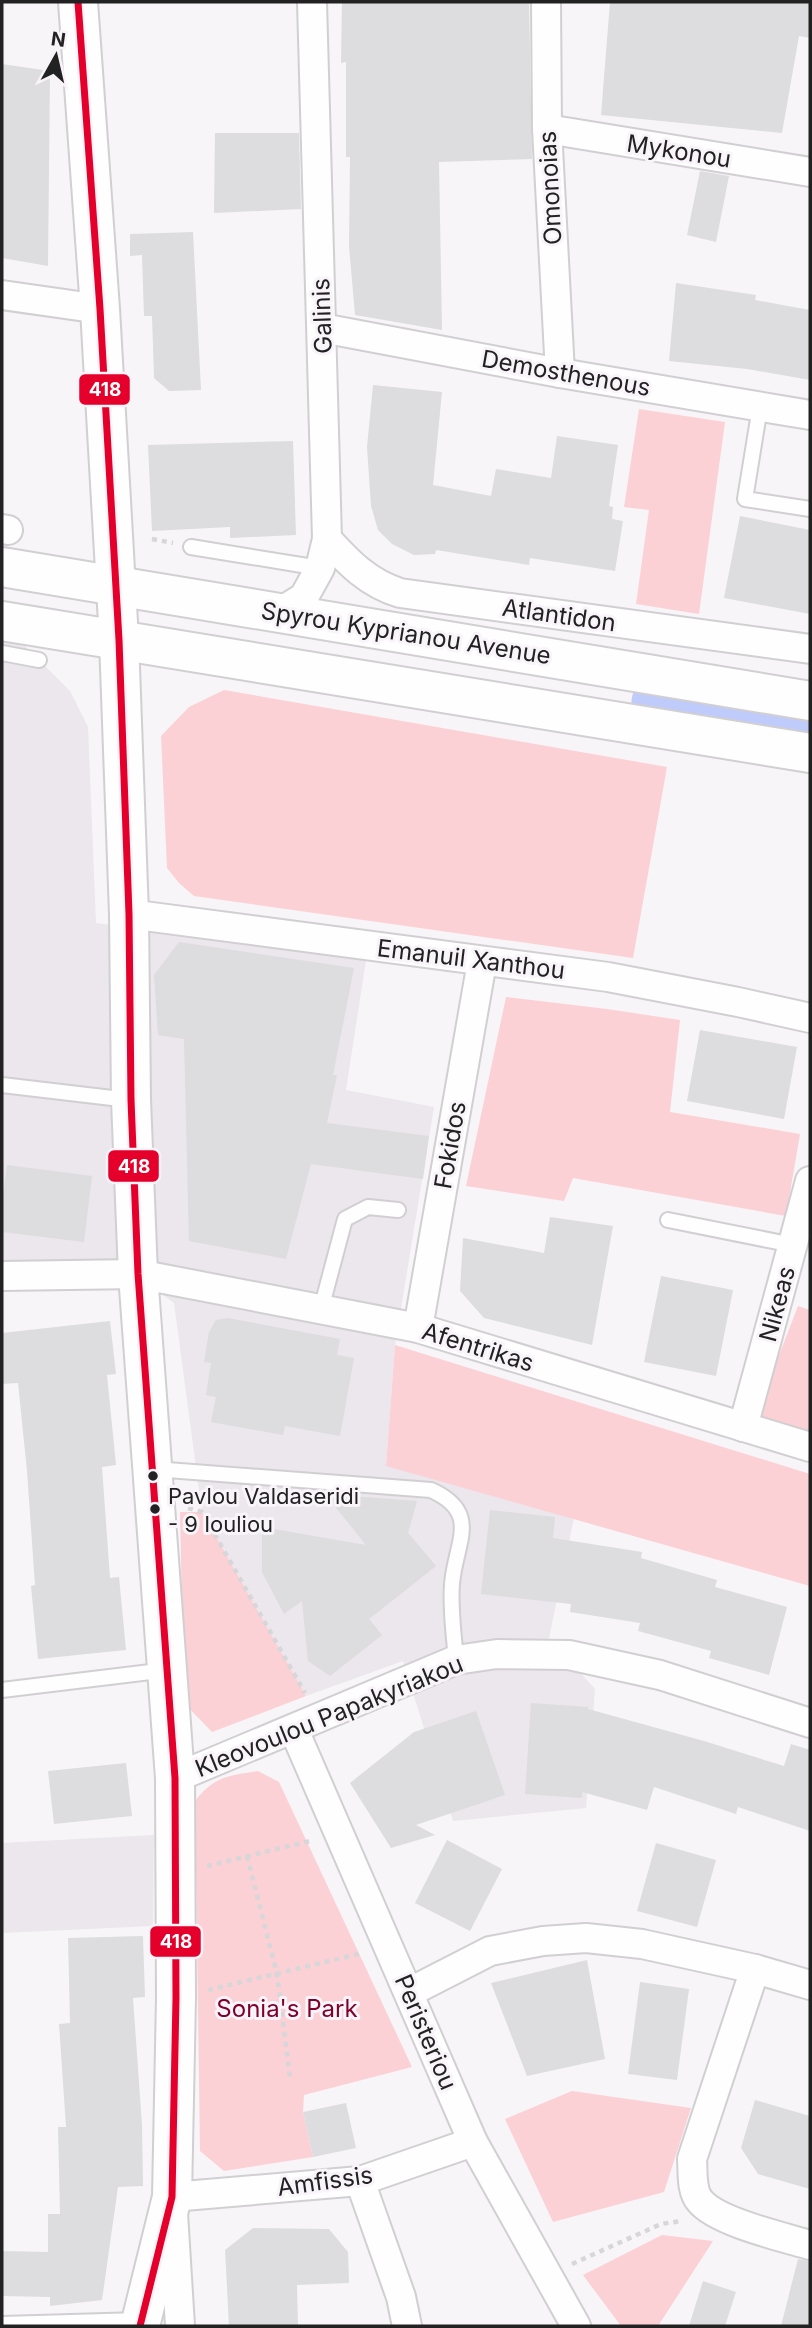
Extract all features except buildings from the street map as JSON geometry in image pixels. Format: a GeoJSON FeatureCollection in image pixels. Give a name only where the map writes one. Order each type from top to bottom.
{"type":"FeatureCollection","features":[{"type":"Feature","properties":{"kind":"street"},"geometry":{"type":"LineString","coordinates":[[78,2],[100,309],[119,640],[138,1274],[175,1778],[176,1998],[172,2197],[180,2326]]}},
{"type":"Feature","properties":{"kind":"street","name":"Galinis"},"geometry":{"type":"LineString","coordinates":[[280,612],[304,597],[320,568],[327,539],[312,2]]}},
{"type":"Feature","properties":{"kind":"street","name":"Omonoias"},"geometry":{"type":"LineString","coordinates":[[546,2],[547,129],[560,373]]}},
{"type":"Feature","properties":{"kind":"street","name":"Mykonou"},"geometry":{"type":"LineString","coordinates":[[547,129],[810,172]]}},
{"type":"Feature","properties":{"kind":"street"},"geometry":{"type":"LineString","coordinates":[[2,295],[100,309]]}},
{"type":"Feature","properties":{"kind":"street","name":"Demosthenous"},"geometry":{"type":"LineString","coordinates":[[322,328],[560,373],[810,415]]}},
{"type":"Feature","properties":{"kind":"street","name":"Atlantidon"},"geometry":{"type":"LineString","coordinates":[[327,539],[359,573],[384,588],[400,593],[810,649]]}},
{"type":"Feature","properties":{"kind":"street","name":"Spyrou Kyprianou Avenue"},"geometry":{"type":"LineString","coordinates":[[2,567],[810,701]]}},
{"type":"Feature","properties":{"kind":"street"},"geometry":{"type":"LineString","coordinates":[[2,621],[810,753]]}},
{"type":"Feature","properties":{"kind":"street","name":"Emanuil Xanthou"},"geometry":{"type":"LineString","coordinates":[[129,914],[608,977],[810,1018]]}},
{"type":"Feature","properties":{"kind":"street","name":"Fokidos"},"geometry":{"type":"LineString","coordinates":[[418,1328],[482,962]]}},
{"type":"Feature","properties":{"kind":"street","name":"Nikeas"},"geometry":{"type":"LineString","coordinates":[[743,1427],[810,1181]]}},
{"type":"Feature","properties":{"kind":"street","name":"Afentrikas"},"geometry":{"type":"LineString","coordinates":[[2,1276],[138,1274],[418,1328],[810,1447]]}},
{"type":"Feature","properties":{"kind":"street","name":"Kleovoulou Papakyriakou"},"geometry":{"type":"LineString","coordinates":[[175,1778],[456,1660],[497,1654],[569,1655],[660,1675],[810,1723]]}},
{"type":"Feature","properties":{"kind":"street","name":"Peristeriou"},"geometry":{"type":"LineString","coordinates":[[294,1730],[410,1992],[473,2143],[576,2326]]}},
{"type":"Feature","properties":{"kind":"street"},"geometry":{"type":"LineString","coordinates":[[410,1992],[490,1951],[543,1941],[586,1938],[642,1944],[755,1969],[810,1985]]}},
{"type":"Feature","properties":{"kind":"street"},"geometry":{"type":"LineString","coordinates":[[755,1969],[692,2159],[693,2185],[698,2200],[717,2215],[810,2245]]}},
{"type":"Feature","properties":{"kind":"street","name":"Amfissis"},"geometry":{"type":"LineString","coordinates":[[172,2197],[360,2181],[473,2143]]}},
{"type":"Feature","properties":{"kind":"street"},"geometry":{"type":"LineString","coordinates":[[360,2181],[401,2297],[407,2326]]}},
{"type":"Feature","properties":{"kind":"street"},"geometry":{"type":"LineString","coordinates":[[141,2323],[172,2197]]}},
{"type":"Feature","properties":{"kind":"lane"},"geometry":{"type":"LineString","coordinates":[[760,407],[745,499],[810,509]]}},
{"type":"Feature","properties":{"kind":"lane"},"geometry":{"type":"LineString","coordinates":[[191,547],[320,568]]}},
{"type":"Feature","properties":{"kind":"lane"},"geometry":{"type":"LineString","coordinates":[[2,653],[39,660]]}},
{"type":"Feature","properties":{"kind":"lane"},"geometry":{"type":"LineString","coordinates":[[2,1085],[131,1100]]}},
{"type":"Feature","properties":{"kind":"lane"},"geometry":{"type":"LineString","coordinates":[[321,1310],[345,1219],[368,1206],[398,1210]]}},
{"type":"Feature","properties":{"kind":"lane"},"geometry":{"type":"LineString","coordinates":[[668,1220],[793,1245]]}},
{"type":"Feature","properties":{"kind":"lane"},"geometry":{"type":"LineString","coordinates":[[153,1482],[431,1490],[449,1498],[459,1511],[462,1535],[452,1584],[456,1660]]}},
{"type":"Feature","properties":{"kind":"lane"},"geometry":{"type":"LineString","coordinates":[[2,1690],[167,1670]]}},
{"type":"Feature","properties":{"kind":"lane"},"geometry":{"type":"LineString","coordinates":[[2,2324],[141,2323]]}},
{"type":"Feature","properties":{"kind":"path"},"geometry":{"type":"LineString","coordinates":[[153,1482],[201,1513],[306,1696],[294,1730]]}},
{"type":"Feature","properties":{"kind":"path"},"geometry":{"type":"LineString","coordinates":[[176,1873],[340,1833]]}},
{"type":"Feature","properties":{"kind":"path"},"geometry":{"type":"LineString","coordinates":[[247,1856],[277,1974],[290,2077]]}},
{"type":"Feature","properties":{"kind":"path"},"geometry":{"type":"LineString","coordinates":[[176,1998],[390,1947]]}},
{"type":"Feature","properties":{"kind":"path"},"geometry":{"type":"LineString","coordinates":[[545,2275],[661,2224],[717,2215]]}},
{"type":"Feature","properties":{"kind":"shaded area"},"geometry":{"type":"Polygon","coordinates":[[[2,639],[22,643],[70,691],[88,727],[96,923],[366,960],[346,1090],[434,1107],[395,1345],[386,1465],[574,1518],[549,1638],[595,1689],[586,1808],[453,1821],[403,1661],[306,1696],[202,1512],[174,1303],[122,1265],[2,1265],[2,639]]]}},
{"type":"Feature","properties":{"kind":"shaded area"},"geometry":{"type":"Polygon","coordinates":[[[154,1835],[153,1926],[2,1933],[2,1843],[154,1835]]]}},
{"type":"Feature","properties":{"kind":"green space"},"geometry":{"type":"Polygon","coordinates":[[[639,409],[725,422],[699,614],[636,604],[649,510],[624,507],[639,409]]]}},
{"type":"Feature","properties":{"kind":"green space"},"geometry":{"type":"Polygon","coordinates":[[[224,690],[667,767],[633,958],[194,896],[167,868],[161,736],[189,707],[224,690]]]}},
{"type":"Feature","properties":{"kind":"green space"},"geometry":{"type":"Polygon","coordinates":[[[506,997],[680,1020],[670,1112],[800,1134],[786,1216],[573,1178],[564,1201],[466,1186],[506,997]]]}},
{"type":"Feature","properties":{"kind":"green space"},"geometry":{"type":"Polygon","coordinates":[[[798,1306],[810,1310],[810,1437],[754,1420],[798,1306]]]}},
{"type":"Feature","properties":{"kind":"green space"},"geometry":{"type":"Polygon","coordinates":[[[395,1345],[810,1474],[810,1586],[386,1466],[395,1345]]]}},
{"type":"Feature","properties":{"kind":"green space"},"geometry":{"type":"Polygon","coordinates":[[[180,1512],[202,1512],[306,1696],[212,1732],[184,1703],[180,1512]]]}},
{"type":"Feature","properties":{"kind":"green space","name":"Sonia's Park"},"geometry":{"type":"Polygon","coordinates":[[[258,1771],[279,1782],[412,2067],[304,2095],[303,2112],[313,2157],[224,2171],[200,2151],[195,1801],[216,1782],[230,1776],[258,1771]]]}},
{"type":"Feature","properties":{"kind":"green space"},"geometry":{"type":"Polygon","coordinates":[[[572,2091],[691,2108],[664,2192],[553,2222],[505,2119],[572,2091]]]}},
{"type":"Feature","properties":{"kind":"green space"},"geometry":{"type":"Polygon","coordinates":[[[662,2235],[713,2241],[658,2326],[621,2326],[583,2275],[662,2235]]]}},
{"type":"Feature","properties":{"kind":"waterway"},"geometry":{"type":"LineString","coordinates":[[657,702],[810,727]]}},
{"type":"Feature","properties":{"kind":"transit line","name":"418"},"geometry":{"type":"LineString","coordinates":[[78,2],[100,309],[119,640],[138,1274],[175,1778],[176,1998],[172,2197],[140,2326]]}},
{"type":"Feature","properties":{"kind":"place","name":"Pavlou Valdaseridi - 9 Iouliou"},"geometry":{"type":"Point","coordinates":[155,1509]}}]}
